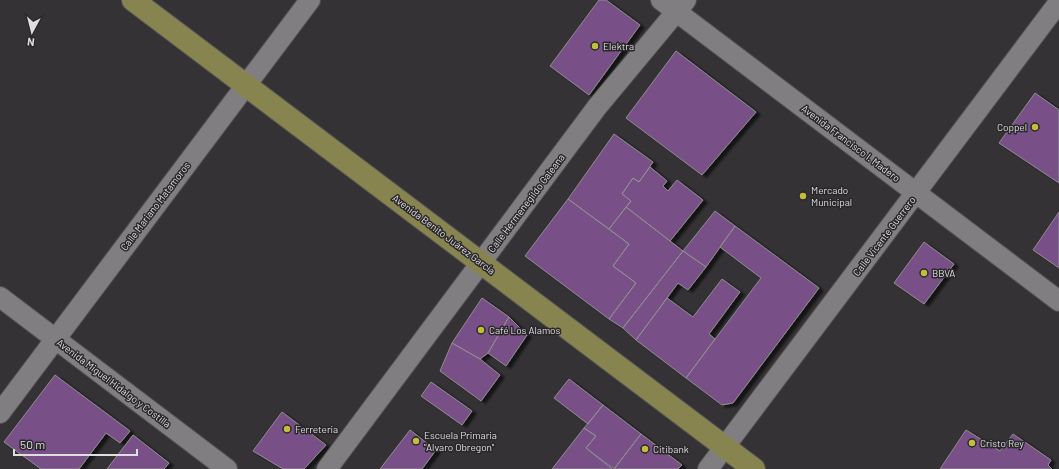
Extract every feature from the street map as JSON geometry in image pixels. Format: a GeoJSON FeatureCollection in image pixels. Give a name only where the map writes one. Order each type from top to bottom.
{"type":"FeatureCollection","features":[{"type":"Feature","properties":{"kind":"main road","name":"Avenida Benito Juárez García"},"geometry":{"type":"LineString","coordinates":[[133,0],[754,469]]}},
{"type":"Feature","properties":{"kind":"street","name":"Calle Mariano Matamoros"},"geometry":{"type":"LineString","coordinates":[[0,413],[310,0]]}},
{"type":"Feature","properties":{"kind":"street","name":"Avenida Francisco I. Madero"},"geometry":{"type":"LineString","coordinates":[[661,0],[682,6],[916,192],[1059,301]]}},
{"type":"Feature","properties":{"kind":"street","name":"Calle Vicente Guerrero"},"geometry":{"type":"LineString","coordinates":[[708,469],[1059,2]]}},
{"type":"Feature","properties":{"kind":"street","name":"Calle Hermenegildo Galeana"},"geometry":{"type":"LineString","coordinates":[[327,469],[597,107],[682,6]]}},
{"type":"Feature","properties":{"kind":"street","name":"Avenida Miguel Hidalgo y Costilla"},"geometry":{"type":"LineString","coordinates":[[0,297],[227,469]]}},
{"type":"Feature","properties":{"kind":"building","name":"Elektra"},"geometry":{"type":"Polygon","coordinates":[[[599,0],[606,0],[640,25],[589,95],[550,66],[599,0]]]}},
{"type":"Feature","properties":{"kind":"building"},"geometry":{"type":"Polygon","coordinates":[[[676,51],[756,112],[702,175],[626,118],[676,51]]]}},
{"type":"Feature","properties":{"kind":"building","name":"Coppel"},"geometry":{"type":"Polygon","coordinates":[[[1035,93],[1059,110],[1059,183],[999,143],[1035,93]]]}},
{"type":"Feature","properties":{"kind":"building"},"geometry":{"type":"Polygon","coordinates":[[[614,134],[653,162],[639,182],[633,178],[622,194],[631,201],[609,229],[568,199],[614,134]]]}},
{"type":"Feature","properties":{"kind":"building"},"geometry":{"type":"Polygon","coordinates":[[[650,167],[667,181],[663,186],[668,191],[677,180],[703,200],[670,241],[626,207],[631,201],[622,194],[633,178],[639,182],[650,167]]]}},
{"type":"Feature","properties":{"kind":"building"},"geometry":{"type":"Polygon","coordinates":[[[568,199],[629,244],[613,266],[636,283],[609,319],[525,256],[568,199]]]}},
{"type":"Feature","properties":{"kind":"building"},"geometry":{"type":"Polygon","coordinates":[[[626,207],[683,251],[623,328],[609,319],[636,283],[613,266],[629,244],[609,229],[626,207]]]}},
{"type":"Feature","properties":{"kind":"building"},"geometry":{"type":"Polygon","coordinates":[[[715,211],[735,226],[706,267],[683,251],[715,211]]]}},
{"type":"Feature","properties":{"kind":"building"},"geometry":{"type":"Polygon","coordinates":[[[1059,212],[1059,268],[1033,250],[1059,212]]]}},
{"type":"Feature","properties":{"kind":"building"},"geometry":{"type":"Polygon","coordinates":[[[735,226],[819,288],[733,403],[722,405],[686,378],[761,278],[720,247],[735,226]]]}},
{"type":"Feature","properties":{"kind":"building","name":"BBVA"},"geometry":{"type":"Polygon","coordinates":[[[924,242],[954,264],[924,304],[894,283],[924,242]]]}},
{"type":"Feature","properties":{"kind":"building"},"geometry":{"type":"Polygon","coordinates":[[[683,251],[706,267],[688,290],[678,283],[636,340],[623,328],[683,251]]]}},
{"type":"Feature","properties":{"kind":"building"},"geometry":{"type":"Polygon","coordinates":[[[722,279],[740,292],[709,334],[715,339],[686,378],[636,340],[667,298],[693,317],[722,279]]]}},
{"type":"Feature","properties":{"kind":"building","name":"Café Los Alamos"},"geometry":{"type":"Polygon","coordinates":[[[482,298],[509,317],[488,353],[480,359],[452,343],[482,298]]]}},
{"type":"Feature","properties":{"kind":"building"},"geometry":{"type":"Polygon","coordinates":[[[509,317],[527,335],[506,366],[488,353],[509,317]]]}},
{"type":"Feature","properties":{"kind":"building"},"geometry":{"type":"Polygon","coordinates":[[[452,343],[480,359],[500,375],[481,401],[440,371],[452,343]]]}},
{"type":"Feature","properties":{"kind":"building"},"geometry":{"type":"Polygon","coordinates":[[[55,375],[130,431],[120,443],[106,433],[79,469],[41,469],[4,442],[55,375]]]}},
{"type":"Feature","properties":{"kind":"building"},"geometry":{"type":"Polygon","coordinates":[[[569,379],[603,405],[588,424],[554,398],[569,379]]]}},
{"type":"Feature","properties":{"kind":"building"},"geometry":{"type":"Polygon","coordinates":[[[431,382],[472,411],[462,425],[421,396],[431,382]]]}},
{"type":"Feature","properties":{"kind":"building"},"geometry":{"type":"Polygon","coordinates":[[[603,405],[641,434],[614,469],[586,448],[596,436],[584,428],[603,405]]]}},
{"type":"Feature","properties":{"kind":"building","name":"Ferreteria"},"geometry":{"type":"Polygon","coordinates":[[[282,412],[326,445],[304,469],[283,469],[253,451],[282,412]]]}},
{"type":"Feature","properties":{"kind":"building"},"geometry":{"type":"Polygon","coordinates":[[[584,428],[596,436],[586,448],[612,469],[552,469],[584,428]]]}},
{"type":"Feature","properties":{"kind":"building"},"geometry":{"type":"Polygon","coordinates":[[[410,430],[436,450],[422,469],[380,469],[410,430]]]}},
{"type":"Feature","properties":{"kind":"building","name":"Cristo Rey"},"geometry":{"type":"Polygon","coordinates":[[[966,430],[1000,451],[1013,434],[1051,460],[1048,465],[1052,469],[940,469],[966,430]]]}},
{"type":"Feature","properties":{"kind":"building","name":"Citibank"},"geometry":{"type":"Polygon","coordinates":[[[641,434],[682,465],[678,469],[614,469],[641,434]]]}},
{"type":"Feature","properties":{"kind":"building"},"geometry":{"type":"Polygon","coordinates":[[[133,435],[169,463],[164,469],[107,469],[133,435]]]}},
{"type":"Feature","properties":{"kind":"place","name":"Elektra"},"geometry":{"type":"Point","coordinates":[595,46]}},
{"type":"Feature","properties":{"kind":"place","name":"Coppel"},"geometry":{"type":"Point","coordinates":[1035,127]}},
{"type":"Feature","properties":{"kind":"place","name":"Mercado Municipal"},"geometry":{"type":"Point","coordinates":[803,196]}},
{"type":"Feature","properties":{"kind":"place","name":"BBVA"},"geometry":{"type":"Point","coordinates":[924,273]}},
{"type":"Feature","properties":{"kind":"place","name":"Café Los Alamos"},"geometry":{"type":"Point","coordinates":[481,330]}},
{"type":"Feature","properties":{"kind":"place","name":"Ferreteria"},"geometry":{"type":"Point","coordinates":[287,429]}},
{"type":"Feature","properties":{"kind":"place","name":"Escuela Primaria \"Alvaro Obregon\""},"geometry":{"type":"Point","coordinates":[416,441]}},
{"type":"Feature","properties":{"kind":"place","name":"Cristo Rey"},"geometry":{"type":"Point","coordinates":[972,443]}},
{"type":"Feature","properties":{"kind":"place","name":"Citibank"},"geometry":{"type":"Point","coordinates":[645,449]}}]}
